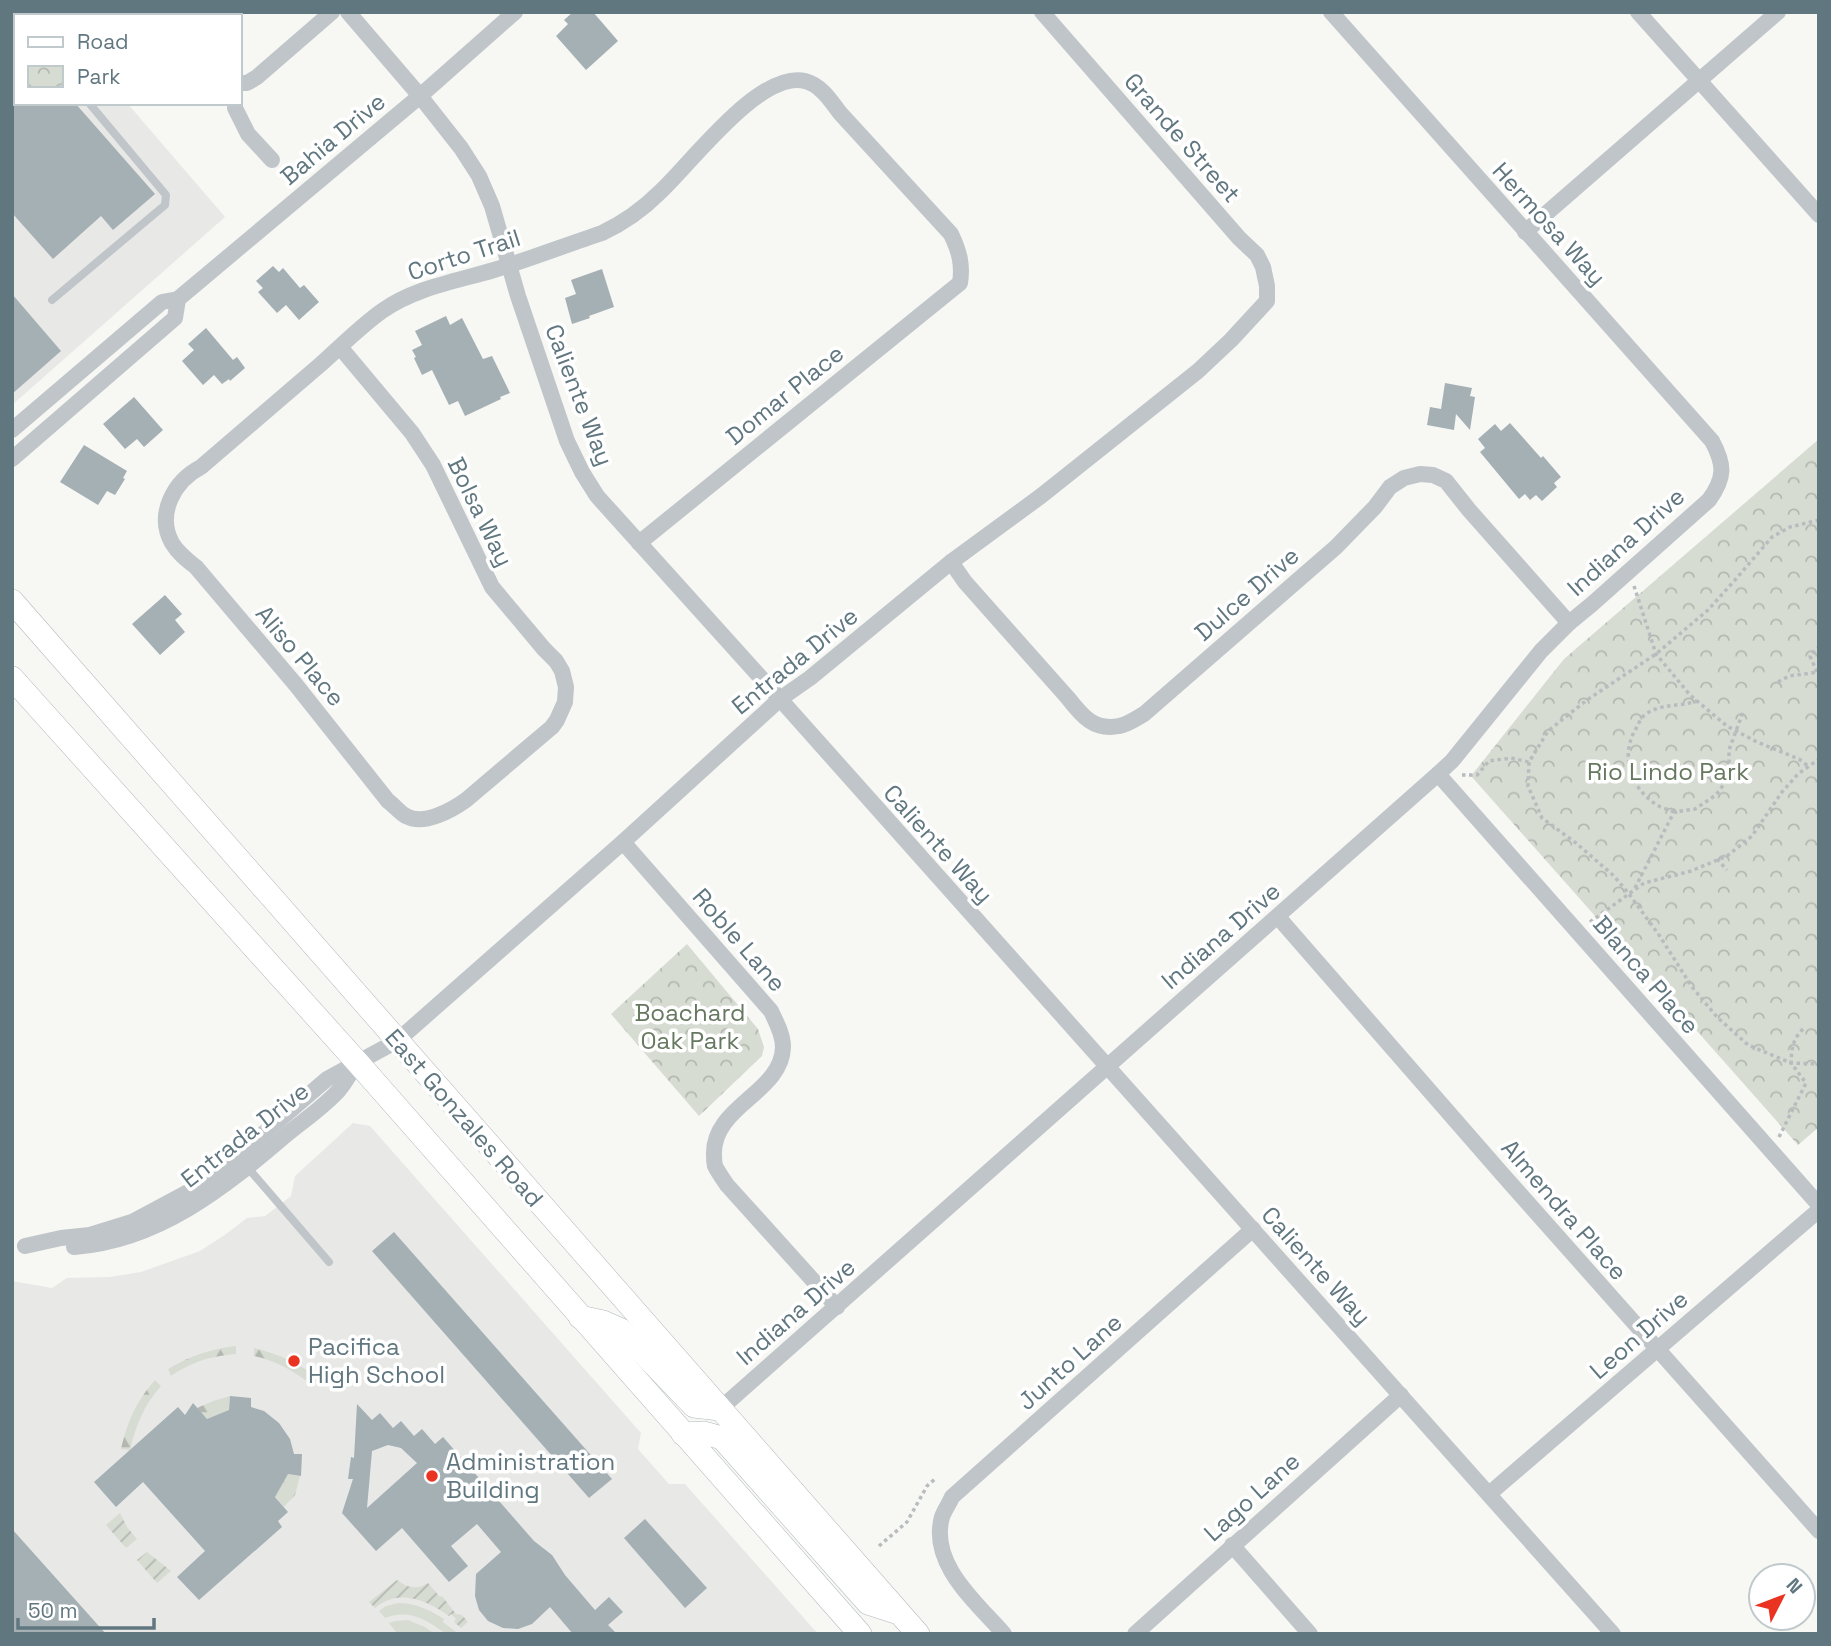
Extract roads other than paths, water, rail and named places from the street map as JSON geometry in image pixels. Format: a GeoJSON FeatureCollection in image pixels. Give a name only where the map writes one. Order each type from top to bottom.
{"type":"FeatureCollection","features":[{"type":"Feature","properties":{"kind":"main road","name":"East Gonzales Road"},"geometry":{"type":"LineString","coordinates":[[12,601],[918,1634]]}},
{"type":"Feature","properties":{"kind":"main road","name":"East Gonzales Road"},"geometry":{"type":"LineString","coordinates":[[12,678],[358,1063],[860,1634]]}},
{"type":"Feature","properties":{"kind":"main road"},"geometry":{"type":"LineString","coordinates":[[580,1317],[603,1322],[621,1330],[694,1406],[720,1409]]}},
{"type":"Feature","properties":{"kind":"main road"},"geometry":{"type":"LineString","coordinates":[[683,1434],[704,1433],[722,1438],[868,1602],[899,1613]]}},
{"type":"Feature","properties":{"kind":"street"},"geometry":{"type":"LineString","coordinates":[[242,83],[257,77],[332,12]]}},
{"type":"Feature","properties":{"kind":"street","name":"Caliente Way"},"geometry":{"type":"LineString","coordinates":[[348,12],[420,96],[461,148],[479,176],[492,206],[568,441],[597,496],[1613,1634]]}},
{"type":"Feature","properties":{"kind":"street","name":"Bahia Drive"},"geometry":{"type":"LineString","coordinates":[[12,430],[162,302],[178,299],[420,96],[515,12]]}},
{"type":"Feature","properties":{"kind":"street","name":"Grande Street"},"geometry":{"type":"LineString","coordinates":[[1042,12],[1257,256],[1265,272],[1267,302]]}},
{"type":"Feature","properties":{"kind":"street","name":"Hermosa Way"},"geometry":{"type":"LineString","coordinates":[[1331,12],[1712,441],[1720,455],[1723,472]]}},
{"type":"Feature","properties":{"kind":"street"},"geometry":{"type":"LineString","coordinates":[[1639,12],[1819,215]]}},
{"type":"Feature","properties":{"kind":"street"},"geometry":{"type":"LineString","coordinates":[[1525,232],[1778,12]]}},
{"type":"Feature","properties":{"kind":"street","name":"Corto Trail"},"geometry":{"type":"LineString","coordinates":[[166,516],[173,493],[183,479],[201,467],[383,310],[404,298],[613,228],[641,210],[713,136],[757,95],[775,85],[796,80],[805,81],[827,96],[951,234],[960,253],[960,283]]}},
{"type":"Feature","properties":{"kind":"street"},"geometry":{"type":"LineString","coordinates":[[235,105],[248,134],[272,160]]}},
{"type":"Feature","properties":{"kind":"street","name":"Domar Place"},"geometry":{"type":"LineString","coordinates":[[639,543],[960,283]]}},
{"type":"Feature","properties":{"kind":"street","name":"Bahia Drive"},"geometry":{"type":"LineString","coordinates":[[12,459],[175,318],[178,299]]}},
{"type":"Feature","properties":{"kind":"street","name":"Entrada Drive"},"geometry":{"type":"LineString","coordinates":[[19,1244],[90,1235],[132,1222],[188,1192],[235,1158],[327,1079],[397,1041],[624,842],[780,699],[810,678],[951,562],[1041,496],[1198,371],[1267,302]]}},
{"type":"Feature","properties":{"kind":"street","name":"Bolsa Way"},"geometry":{"type":"LineString","coordinates":[[340,347],[412,433],[433,465],[492,587],[556,661],[566,687],[563,710],[552,727],[466,800],[437,816],[411,818]]}},
{"type":"Feature","properties":{"kind":"street"},"geometry":{"type":"LineString","coordinates":[[28,445],[27,434],[99,367],[102,353]]}},
{"type":"Feature","properties":{"kind":"street","name":"Indiana Drive"},"geometry":{"type":"LineString","coordinates":[[720,1409],[1452,761],[1541,651],[1569,623],[1709,500],[1718,488],[1723,472]]}},
{"type":"Feature","properties":{"kind":"street","name":"Dulce Drive"},"geometry":{"type":"LineString","coordinates":[[951,562],[965,582],[1084,719],[1100,726],[1120,726],[1144,714],[1336,547],[1375,507],[1390,487],[1404,478],[1420,474],[1433,475],[1446,481],[1569,623]]}},
{"type":"Feature","properties":{"kind":"street","name":"Aliso Place"},"geometry":{"type":"LineString","coordinates":[[166,516],[167,530],[182,555],[196,567],[279,666],[388,801],[411,818]]}},
{"type":"Feature","properties":{"kind":"street","name":"Blanca Place"},"geometry":{"type":"LineString","coordinates":[[1438,774],[1819,1208]]}},
{"type":"Feature","properties":{"kind":"street","name":"Roble Lane"},"geometry":{"type":"LineString","coordinates":[[624,842],[771,1011],[780,1030],[783,1047],[780,1062],[771,1077],[726,1120],[713,1148],[714,1164],[727,1185],[837,1307]]}},
{"type":"Feature","properties":{"kind":"street","name":"Almendra Place"},"geometry":{"type":"LineString","coordinates":[[1278,917],[1819,1531]]}},
{"type":"Feature","properties":{"kind":"street","name":"Entrada Drive"},"geometry":{"type":"LineString","coordinates":[[19,1244],[75,1247],[103,1244],[145,1231],[201,1202],[248,1168],[339,1090],[358,1063]]}},
{"type":"Feature","properties":{"kind":"street","name":"Leon Drive"},"geometry":{"type":"LineString","coordinates":[[1489,1494],[1819,1208]]}},
{"type":"Feature","properties":{"kind":"street","name":"Junto Lane"},"geometry":{"type":"LineString","coordinates":[[1004,1634],[949,1568],[940,1541],[942,1518],[952,1497],[1253,1229]]}},
{"type":"Feature","properties":{"kind":"street","name":"Lago Lane"},"geometry":{"type":"LineString","coordinates":[[1135,1634],[1401,1395]]}},
{"type":"Feature","properties":{"kind":"street"},"geometry":{"type":"LineString","coordinates":[[1232,1545],[1310,1634]]}},
{"type":"Feature","properties":{"kind":"lane"},"geometry":{"type":"LineString","coordinates":[[52,300],[165,205],[166,195],[91,105]]}},
{"type":"Feature","properties":{"kind":"lane"},"geometry":{"type":"LineString","coordinates":[[248,1168],[330,1262]]}},
{"type":"Feature","properties":{"kind":"place","name":"Pacifica High School"},"geometry":{"type":"Point","coordinates":[294,1361]}},
{"type":"Feature","properties":{"kind":"place","name":"Administration Building"},"geometry":{"type":"Point","coordinates":[432,1476]}},
{"type":"Feature","properties":{"kind":"park label","name":"Rio Lindo Park"},"geometry":{"type":"Point","coordinates":[1668,772]}},
{"type":"Feature","properties":{"kind":"park label","name":"Boachard Oak Park"},"geometry":{"type":"Point","coordinates":[690,1027]}}]}
